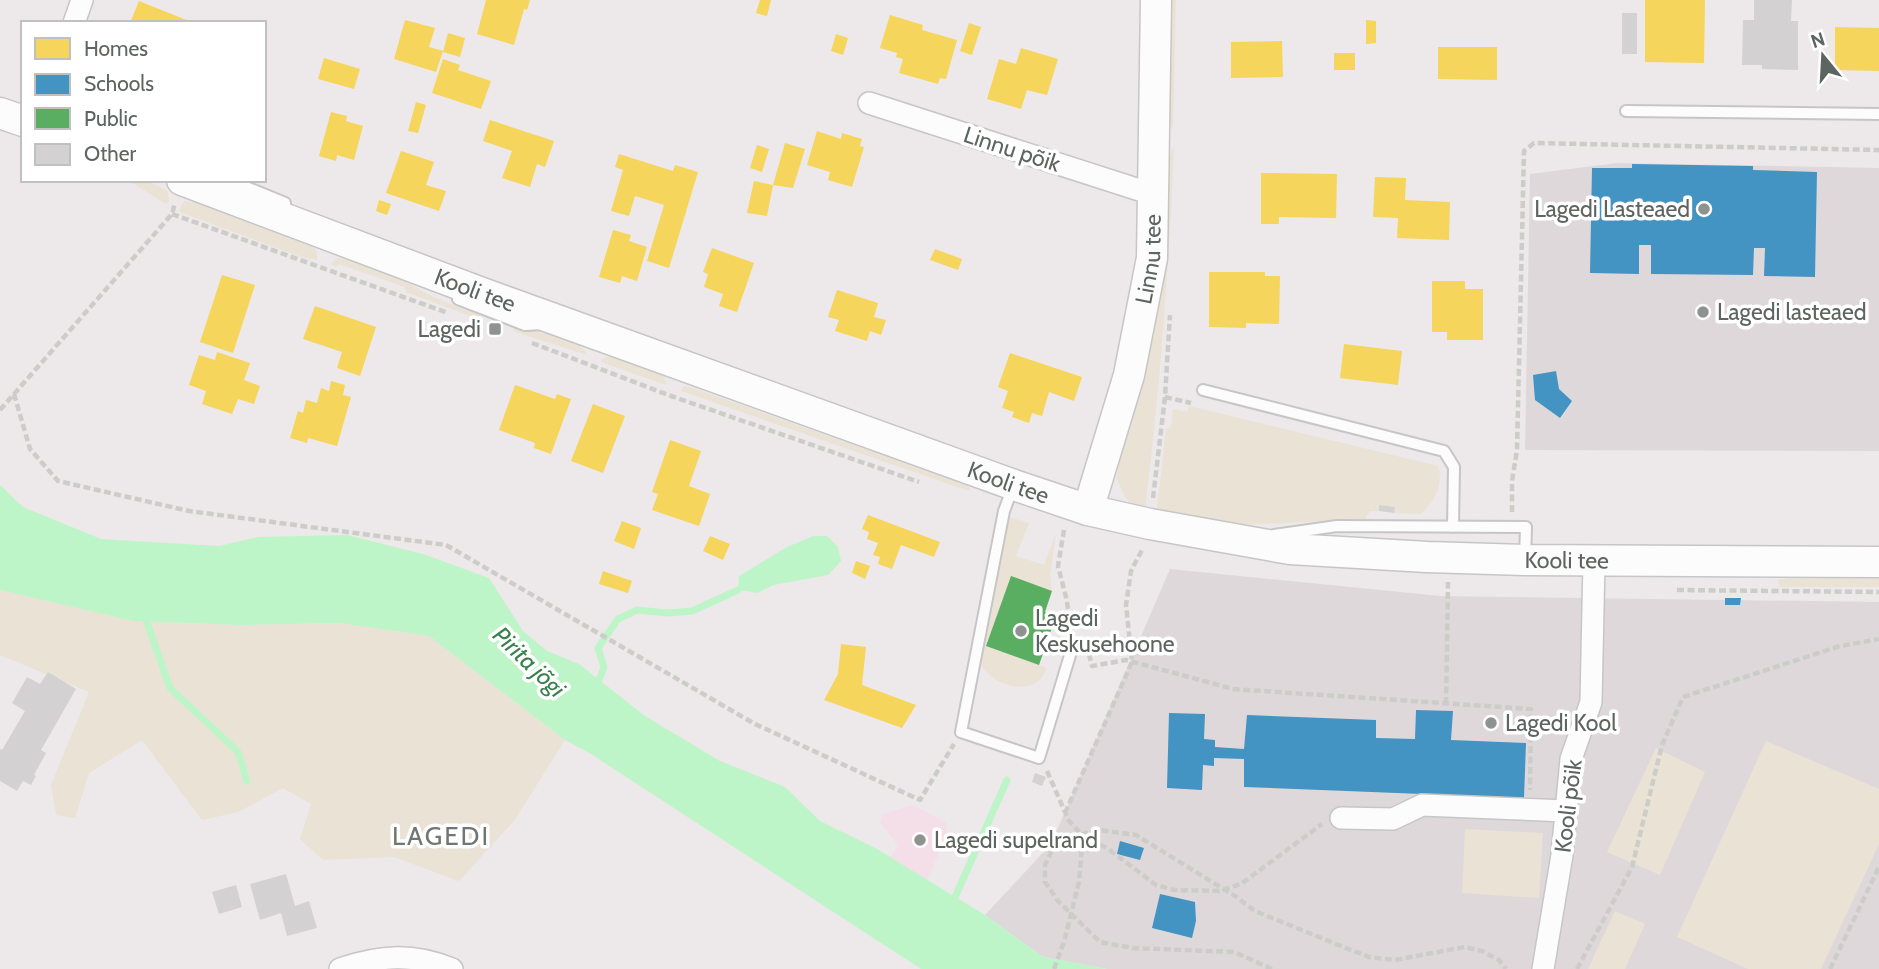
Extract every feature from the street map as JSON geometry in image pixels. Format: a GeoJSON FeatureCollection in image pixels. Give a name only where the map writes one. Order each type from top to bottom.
{"type":"FeatureCollection","features":[{"type":"Feature","properties":{"kind":"street"},"geometry":{"type":"LineString","coordinates":[[75,21],[82,0]]}},
{"type":"Feature","properties":{"kind":"street","name":"Linnu tee"},"geometry":{"type":"LineString","coordinates":[[1088,510],[1129,375],[1152,258],[1156,0]]}},
{"type":"Feature","properties":{"kind":"street","name":"Linnu põik"},"geometry":{"type":"LineString","coordinates":[[869,103],[1155,195]]}},
{"type":"Feature","properties":{"kind":"street"},"geometry":{"type":"LineString","coordinates":[[0,113],[21,120]]}},
{"type":"Feature","properties":{"kind":"street","name":"Kooli tee"},"geometry":{"type":"LineString","coordinates":[[186,182],[305,226],[430,284],[564,323],[1088,510],[1237,541],[1290,549],[1525,560],[1879,562]]}},
{"type":"Feature","properties":{"kind":"street","name":"Kooli põik"},"geometry":{"type":"LineString","coordinates":[[1543,969],[1562,855],[1571,760],[1591,702],[1594,561]]}},
{"type":"Feature","properties":{"kind":"street"},"geometry":{"type":"LineString","coordinates":[[1341,818],[1393,819],[1422,805],[1566,811]]}},
{"type":"Feature","properties":{"kind":"street"},"geometry":{"type":"LineString","coordinates":[[340,969],[390,957],[428,960],[453,969]]}},
{"type":"Feature","properties":{"kind":"lane"},"geometry":{"type":"LineString","coordinates":[[1626,111],[1879,114]]}},
{"type":"Feature","properties":{"kind":"lane"},"geometry":{"type":"LineString","coordinates":[[234,182],[285,204],[305,226]]}},
{"type":"Feature","properties":{"kind":"lane"},"geometry":{"type":"LineString","coordinates":[[430,284],[525,325],[564,323]]}},
{"type":"Feature","properties":{"kind":"lane"},"geometry":{"type":"LineString","coordinates":[[1203,390],[1444,451],[1454,467],[1453,527]]}},
{"type":"Feature","properties":{"kind":"lane"},"geometry":{"type":"LineString","coordinates":[[1014,485],[1004,511],[961,732],[1039,758],[1072,650]]}},
{"type":"Feature","properties":{"kind":"lane"},"geometry":{"type":"LineString","coordinates":[[1237,541],[1337,526],[1526,527],[1525,560]]}},
{"type":"Feature","properties":{"kind":"path"},"geometry":{"type":"LineString","coordinates":[[1512,527],[1512,481],[1517,450],[1524,151],[1534,143],[1879,150]]}},
{"type":"Feature","properties":{"kind":"path"},"geometry":{"type":"LineString","coordinates":[[0,410],[172,214],[183,182]]}},
{"type":"Feature","properties":{"kind":"path"},"geometry":{"type":"LineString","coordinates":[[14,394],[30,449],[58,481],[189,511],[446,545],[755,724],[920,800],[961,732]]}},
{"type":"Feature","properties":{"kind":"path"},"geometry":{"type":"LineString","coordinates":[[1064,529],[1058,566],[1066,597],[1072,650],[1089,653],[1092,666],[1126,660],[1233,688],[1531,709],[1530,810]]}},
{"type":"Feature","properties":{"kind":"path"},"geometry":{"type":"LineString","coordinates":[[1065,813],[1132,662],[1126,605],[1131,571],[1144,545]]}},
{"type":"Feature","properties":{"kind":"path"},"geometry":{"type":"LineString","coordinates":[[1446,704],[1448,580]]}},
{"type":"Feature","properties":{"kind":"path"},"geometry":{"type":"LineString","coordinates":[[1577,969],[1632,867],[1662,746],[1682,697],[1840,646],[1879,639]]}},
{"type":"Feature","properties":{"kind":"path"},"geometry":{"type":"LineString","coordinates":[[1039,758],[1054,783],[1069,821],[1083,836],[1107,848],[1156,885],[1174,890],[1223,889],[1241,884],[1321,824],[1341,818]]}},
{"type":"Feature","properties":{"kind":"path"},"geometry":{"type":"LineString","coordinates":[[1272,969],[1234,952],[1146,949],[1100,942],[1058,901],[1045,882],[1045,865],[1054,848],[1067,838],[1099,830],[1136,835],[1255,911],[1369,957],[1395,960],[1465,947],[1482,951],[1499,960],[1506,969]]}},
{"type":"Feature","properties":{"kind":"path"},"geometry":{"type":"LineString","coordinates":[[1054,969],[1064,942],[1079,882],[1083,836]]}},
{"type":"Feature","properties":{"kind":"path"},"geometry":{"type":"LineString","coordinates":[[1830,969],[1879,867]]}},
{"type":"Feature","properties":{"kind":"shaded area"},"geometry":{"type":"Polygon","coordinates":[[[1170,0],[1176,0],[1173,129],[1168,122],[1170,0]]]}},
{"type":"Feature","properties":{"kind":"shaded area"},"geometry":{"type":"Polygon","coordinates":[[[1174,146],[1163,328],[1145,509],[1133,505],[1125,497],[1117,479],[1151,336],[1167,162],[1174,146]]]}},
{"type":"Feature","properties":{"kind":"shaded area","name":"Lagedi lasteaed"},"geometry":{"type":"Polygon","coordinates":[[[1617,163],[1879,168],[1879,451],[1525,450],[1530,174],[1617,163]]]}},
{"type":"Feature","properties":{"kind":"shaded area"},"geometry":{"type":"Polygon","coordinates":[[[131,182],[147,182],[159,186],[168,192],[169,201],[166,204],[131,182]]]}},
{"type":"Feature","properties":{"kind":"shaded area"},"geometry":{"type":"Polygon","coordinates":[[[184,201],[201,203],[313,246],[317,260],[182,213],[179,210],[184,201]]]}},
{"type":"Feature","properties":{"kind":"shaded area"},"geometry":{"type":"Polygon","coordinates":[[[337,258],[361,262],[384,271],[434,297],[480,315],[479,319],[406,292],[405,287],[339,264],[336,267],[331,264],[337,258]]]}},
{"type":"Feature","properties":{"kind":"shaded area"},"geometry":{"type":"Polygon","coordinates":[[[515,327],[567,339],[583,349],[587,355],[513,331],[515,327]]]}},
{"type":"Feature","properties":{"kind":"shaded area"},"geometry":{"type":"Polygon","coordinates":[[[612,356],[664,376],[666,385],[601,362],[603,358],[612,356]]]}},
{"type":"Feature","properties":{"kind":"shaded area"},"geometry":{"type":"Polygon","coordinates":[[[687,386],[964,484],[970,488],[969,491],[681,391],[687,386]]]}},
{"type":"Feature","properties":{"kind":"shaded area"},"geometry":{"type":"Polygon","coordinates":[[[1189,406],[1438,466],[1439,486],[1430,505],[1420,514],[1394,513],[1394,507],[1380,505],[1379,511],[1370,511],[1365,519],[1242,525],[1220,523],[1157,509],[1166,429],[1171,427],[1173,409],[1187,412],[1189,406]]]}},
{"type":"Feature","properties":{"kind":"shaded area"},"geometry":{"type":"Polygon","coordinates":[[[1010,517],[1029,523],[1016,556],[1044,565],[1056,533],[1050,575],[1052,591],[1011,577],[986,646],[1047,668],[1037,682],[1020,687],[993,678],[986,672],[978,656],[1010,517]]]}},
{"type":"Feature","properties":{"kind":"shaded area","name":"Lagedi Kool"},"geometry":{"type":"Polygon","coordinates":[[[1170,569],[1440,596],[1879,602],[1879,969],[1107,969],[1043,957],[985,915],[1051,844],[1170,569]]]}},
{"type":"Feature","properties":{"kind":"shaded area"},"geometry":{"type":"Polygon","coordinates":[[[1801,577],[1879,577],[1879,587],[1779,587],[1778,580],[1801,577]]]}},
{"type":"Feature","properties":{"kind":"shaded area"},"geometry":{"type":"Polygon","coordinates":[[[0,590],[133,621],[240,625],[339,623],[429,636],[565,740],[514,821],[459,881],[394,857],[323,860],[300,839],[311,804],[283,788],[238,812],[202,820],[142,740],[89,773],[75,818],[56,815],[51,785],[89,692],[0,655],[0,590]]]}},
{"type":"Feature","properties":{"kind":"shaded area"},"geometry":{"type":"Polygon","coordinates":[[[1766,741],[1879,789],[1879,844],[1821,969],[1748,969],[1677,937],[1766,741]]]}},
{"type":"Feature","properties":{"kind":"shaded area"},"geometry":{"type":"Polygon","coordinates":[[[1656,748],[1705,772],[1660,875],[1607,852],[1656,748]]]}},
{"type":"Feature","properties":{"kind":"shaded area"},"geometry":{"type":"Polygon","coordinates":[[[1465,829],[1543,833],[1539,898],[1462,893],[1465,829]]]}},
{"type":"Feature","properties":{"kind":"shaded area"},"geometry":{"type":"Polygon","coordinates":[[[1615,911],[1645,924],[1625,969],[1588,969],[1615,911]]]}},
{"type":"Feature","properties":{"kind":"sand","name":"Lagedi supelrand"},"geometry":{"type":"Polygon","coordinates":[[[913,805],[947,823],[946,836],[927,881],[890,858],[898,845],[880,822],[883,814],[913,805]]]}},
{"type":"Feature","properties":{"kind":"water","name":"Pirita jõgi"},"geometry":{"type":"Polygon","coordinates":[[[0,485],[23,507],[101,539],[219,546],[258,537],[347,535],[423,554],[489,578],[523,631],[547,651],[579,664],[645,716],[720,761],[785,787],[820,821],[877,849],[985,915],[1043,957],[1107,969],[921,969],[591,754],[565,740],[429,636],[339,623],[240,625],[133,621],[0,590],[0,485]]]}},
{"type":"Feature","properties":{"kind":"water"},"geometry":{"type":"Polygon","coordinates":[[[813,536],[827,536],[838,547],[841,561],[828,575],[773,585],[758,593],[738,590],[739,576],[787,547],[813,536]]]}},
{"type":"Feature","properties":{"kind":"building: Homes"},"geometry":{"type":"Polygon","coordinates":[[[486,0],[530,0],[527,10],[524,9],[514,45],[477,34],[486,0]]]}},
{"type":"Feature","properties":{"kind":"building: Homes"},"geometry":{"type":"Polygon","coordinates":[[[760,0],[771,0],[767,16],[756,13],[760,0]]]}},
{"type":"Feature","properties":{"kind":"building: Homes"},"geometry":{"type":"Polygon","coordinates":[[[1645,0],[1705,0],[1704,63],[1645,62],[1645,0]]]}},
{"type":"Feature","properties":{"kind":"building: Homes"},"geometry":{"type":"Polygon","coordinates":[[[139,1],[189,21],[131,21],[139,1]]]}},
{"type":"Feature","properties":{"kind":"building: Homes"},"geometry":{"type":"Polygon","coordinates":[[[890,15],[923,25],[922,30],[957,40],[946,79],[940,78],[938,84],[899,73],[903,59],[896,57],[897,53],[880,48],[890,15]]]}},
{"type":"Feature","properties":{"kind":"building: Homes"},"geometry":{"type":"Polygon","coordinates":[[[405,20],[435,28],[429,47],[443,51],[436,72],[394,59],[405,20]]]}},
{"type":"Feature","properties":{"kind":"building: Homes"},"geometry":{"type":"Polygon","coordinates":[[[1366,20],[1376,21],[1376,43],[1366,44],[1366,20]]]}},
{"type":"Feature","properties":{"kind":"building: Homes"},"geometry":{"type":"Polygon","coordinates":[[[969,23],[981,27],[972,55],[960,51],[969,23]]]}},
{"type":"Feature","properties":{"kind":"building: Homes"},"geometry":{"type":"Polygon","coordinates":[[[1835,27],[1879,28],[1879,71],[1835,70],[1835,27]]]}},
{"type":"Feature","properties":{"kind":"building: Homes"},"geometry":{"type":"Polygon","coordinates":[[[448,33],[465,38],[460,57],[443,52],[448,33]]]}},
{"type":"Feature","properties":{"kind":"building: Homes"},"geometry":{"type":"Polygon","coordinates":[[[836,34],[848,38],[843,55],[831,51],[836,34]]]}},
{"type":"Feature","properties":{"kind":"building: Homes"},"geometry":{"type":"Polygon","coordinates":[[[1282,41],[1283,77],[1231,78],[1231,42],[1282,41]]]}},
{"type":"Feature","properties":{"kind":"building: Homes"},"geometry":{"type":"Polygon","coordinates":[[[1438,47],[1497,47],[1497,80],[1438,79],[1438,47]]]}},
{"type":"Feature","properties":{"kind":"building: Homes"},"geometry":{"type":"Polygon","coordinates":[[[1021,48],[1058,59],[1047,95],[1027,90],[1021,109],[987,99],[999,59],[1016,64],[1021,48]]]}},
{"type":"Feature","properties":{"kind":"building: Homes"},"geometry":{"type":"Polygon","coordinates":[[[1334,53],[1355,53],[1355,70],[1334,70],[1334,53]]]}},
{"type":"Feature","properties":{"kind":"building: Homes"},"geometry":{"type":"Polygon","coordinates":[[[324,58],[360,69],[354,89],[318,79],[324,58]]]}},
{"type":"Feature","properties":{"kind":"building: Homes"},"geometry":{"type":"Polygon","coordinates":[[[443,59],[460,65],[458,70],[491,81],[481,109],[432,93],[443,59]]]}},
{"type":"Feature","properties":{"kind":"building: Homes"},"geometry":{"type":"Polygon","coordinates":[[[416,102],[426,105],[418,133],[408,131],[416,102]]]}},
{"type":"Feature","properties":{"kind":"building: Homes"},"geometry":{"type":"Polygon","coordinates":[[[331,112],[347,116],[346,121],[363,126],[354,160],[337,155],[336,161],[319,156],[331,112]]]}},
{"type":"Feature","properties":{"kind":"building: Homes"},"geometry":{"type":"Polygon","coordinates":[[[490,120],[554,141],[545,167],[537,164],[530,187],[502,178],[512,151],[483,141],[490,120]]]}},
{"type":"Feature","properties":{"kind":"building: Homes"},"geometry":{"type":"Polygon","coordinates":[[[817,131],[841,139],[842,133],[862,139],[860,146],[864,147],[852,187],[828,180],[830,172],[807,165],[817,131]]]}},
{"type":"Feature","properties":{"kind":"building: Homes"},"geometry":{"type":"Polygon","coordinates":[[[785,143],[805,149],[793,188],[773,185],[785,143]]]}},
{"type":"Feature","properties":{"kind":"building: Homes"},"geometry":{"type":"Polygon","coordinates":[[[757,145],[769,149],[762,172],[750,168],[757,145]]]}},
{"type":"Feature","properties":{"kind":"building: Homes"},"geometry":{"type":"Polygon","coordinates":[[[401,151],[434,162],[426,185],[446,191],[439,211],[386,193],[401,151]]]}},
{"type":"Feature","properties":{"kind":"building: Homes"},"geometry":{"type":"Polygon","coordinates":[[[619,154],[673,171],[675,165],[698,172],[669,268],[647,261],[664,205],[635,196],[629,216],[611,211],[623,170],[615,167],[619,154]]]}},
{"type":"Feature","properties":{"kind":"building: Homes"},"geometry":{"type":"Polygon","coordinates":[[[1261,173],[1337,174],[1336,218],[1279,217],[1279,224],[1261,224],[1261,173]]]}},
{"type":"Feature","properties":{"kind":"building: Homes"},"geometry":{"type":"Polygon","coordinates":[[[1375,177],[1406,178],[1405,200],[1450,202],[1449,240],[1397,238],[1398,218],[1373,217],[1375,177]]]}},
{"type":"Feature","properties":{"kind":"building: Homes"},"geometry":{"type":"Polygon","coordinates":[[[754,181],[773,185],[767,216],[747,213],[754,181]]]}},
{"type":"Feature","properties":{"kind":"building: Homes"},"geometry":{"type":"Polygon","coordinates":[[[379,200],[391,204],[387,215],[376,211],[379,200]]]}},
{"type":"Feature","properties":{"kind":"building: Homes"},"geometry":{"type":"Polygon","coordinates":[[[613,230],[631,235],[629,241],[647,247],[637,281],[622,276],[620,283],[599,277],[613,230]]]}},
{"type":"Feature","properties":{"kind":"building: Homes"},"geometry":{"type":"Polygon","coordinates":[[[712,248],[754,263],[737,312],[719,306],[723,294],[704,287],[708,274],[703,272],[712,248]]]}},
{"type":"Feature","properties":{"kind":"building: Homes"},"geometry":{"type":"Polygon","coordinates":[[[935,249],[962,259],[958,270],[930,260],[935,249]]]}},
{"type":"Feature","properties":{"kind":"building: Homes"},"geometry":{"type":"Polygon","coordinates":[[[1209,272],[1265,272],[1265,276],[1280,276],[1279,324],[1246,323],[1246,328],[1209,327],[1209,272]]]}},
{"type":"Feature","properties":{"kind":"building: Homes"},"geometry":{"type":"Polygon","coordinates":[[[222,275],[255,285],[233,353],[200,342],[222,275]]]}},
{"type":"Feature","properties":{"kind":"building: Homes"},"geometry":{"type":"Polygon","coordinates":[[[1432,281],[1465,281],[1465,289],[1483,289],[1483,340],[1447,340],[1447,332],[1432,332],[1432,281]]]}},
{"type":"Feature","properties":{"kind":"building: Homes"},"geometry":{"type":"Polygon","coordinates":[[[837,290],[878,303],[874,317],[886,320],[881,335],[870,331],[867,341],[835,331],[839,320],[828,317],[837,290]]]}},
{"type":"Feature","properties":{"kind":"building: Homes"},"geometry":{"type":"Polygon","coordinates":[[[315,306],[376,327],[360,376],[337,368],[342,352],[303,339],[315,306]]]}},
{"type":"Feature","properties":{"kind":"building: Homes"},"geometry":{"type":"Polygon","coordinates":[[[1344,344],[1402,351],[1398,385],[1340,378],[1344,344]]]}},
{"type":"Feature","properties":{"kind":"building: Homes"},"geometry":{"type":"Polygon","coordinates":[[[217,352],[250,363],[244,380],[260,386],[254,404],[238,399],[232,414],[202,404],[206,391],[189,385],[199,355],[215,360],[217,352]]]}},
{"type":"Feature","properties":{"kind":"building: Homes"},"geometry":{"type":"Polygon","coordinates":[[[1010,353],[1082,377],[1074,401],[1049,392],[1042,416],[1032,413],[1029,423],[1012,417],[1014,412],[1002,408],[1008,391],[998,387],[1010,353]]]}},
{"type":"Feature","properties":{"kind":"building: Homes"},"geometry":{"type":"Polygon","coordinates":[[[331,381],[345,385],[343,395],[351,397],[337,446],[308,438],[307,443],[290,438],[298,411],[303,413],[306,400],[317,403],[321,388],[329,391],[331,381]]]}},
{"type":"Feature","properties":{"kind":"building: Homes"},"geometry":{"type":"Polygon","coordinates":[[[515,385],[555,399],[557,394],[571,399],[551,454],[534,448],[535,443],[499,430],[515,385]]]}},
{"type":"Feature","properties":{"kind":"building: Homes"},"geometry":{"type":"Polygon","coordinates":[[[593,404],[625,416],[603,473],[571,461],[593,404]]]}},
{"type":"Feature","properties":{"kind":"building: Homes"},"geometry":{"type":"Polygon","coordinates":[[[670,440],[701,451],[689,486],[710,494],[699,526],[652,510],[658,494],[652,492],[670,440]]]}},
{"type":"Feature","properties":{"kind":"building: Homes"},"geometry":{"type":"Polygon","coordinates":[[[868,515],[940,542],[934,557],[901,545],[892,569],[878,564],[880,557],[873,555],[878,543],[867,539],[869,532],[862,529],[868,515]]]}},
{"type":"Feature","properties":{"kind":"building: Homes"},"geometry":{"type":"Polygon","coordinates":[[[622,521],[641,528],[634,549],[614,541],[622,521]]]}},
{"type":"Feature","properties":{"kind":"building: Homes"},"geometry":{"type":"Polygon","coordinates":[[[710,536],[730,544],[723,560],[703,551],[710,536]]]}},
{"type":"Feature","properties":{"kind":"building: Homes"},"geometry":{"type":"Polygon","coordinates":[[[856,561],[870,566],[865,579],[852,573],[856,561]]]}},
{"type":"Feature","properties":{"kind":"building: Homes"},"geometry":{"type":"Polygon","coordinates":[[[603,571],[632,581],[628,593],[599,584],[603,571]]]}},
{"type":"Feature","properties":{"kind":"building: Homes"},"geometry":{"type":"Polygon","coordinates":[[[841,644],[866,647],[862,685],[916,705],[902,728],[824,700],[838,674],[841,644]]]}},
{"type":"Feature","properties":{"kind":"building: Schools","name":"Lagedi Lasteaed"},"geometry":{"type":"Polygon","coordinates":[[[1632,164],[1753,166],[1753,170],[1817,172],[1815,277],[1764,276],[1765,248],[1754,248],[1753,275],[1651,274],[1651,245],[1639,245],[1639,274],[1590,273],[1592,168],[1632,168],[1632,164]]]}},
{"type":"Feature","properties":{"kind":"building: Schools"},"geometry":{"type":"Polygon","coordinates":[[[1556,371],[1559,389],[1572,401],[1560,418],[1535,400],[1533,375],[1556,371]]]}},
{"type":"Feature","properties":{"kind":"building: Schools"},"geometry":{"type":"Polygon","coordinates":[[[1725,598],[1741,598],[1740,605],[1725,605],[1725,598]]]}},
{"type":"Feature","properties":{"kind":"building: Schools"},"geometry":{"type":"Polygon","coordinates":[[[1416,710],[1453,711],[1451,740],[1526,743],[1524,798],[1244,787],[1244,759],[1214,758],[1214,766],[1203,765],[1202,790],[1167,788],[1169,713],[1205,714],[1204,739],[1215,740],[1215,747],[1244,749],[1247,715],[1376,720],[1376,738],[1415,739],[1416,710]]]}},
{"type":"Feature","properties":{"kind":"building: Schools"},"geometry":{"type":"Polygon","coordinates":[[[1120,841],[1144,848],[1140,860],[1117,854],[1120,841]]]}},
{"type":"Feature","properties":{"kind":"building: Schools"},"geometry":{"type":"Polygon","coordinates":[[[1160,894],[1195,902],[1196,921],[1192,938],[1152,928],[1160,894]]]}},
{"type":"Feature","properties":{"kind":"building: Public","name":"Lagedi Keskusehoone"},"geometry":{"type":"Polygon","coordinates":[[[1011,576],[1052,591],[1045,612],[1056,616],[1039,665],[986,646],[1011,576]]]}},
{"type":"Feature","properties":{"kind":"building: Other"},"geometry":{"type":"Polygon","coordinates":[[[1754,0],[1792,0],[1791,21],[1798,21],[1798,70],[1762,69],[1762,65],[1742,65],[1743,20],[1754,20],[1754,0]]]}},
{"type":"Feature","properties":{"kind":"building: Other"},"geometry":{"type":"Polygon","coordinates":[[[1622,13],[1637,13],[1637,54],[1622,54],[1622,13]]]}},
{"type":"Feature","properties":{"kind":"building: Other"},"geometry":{"type":"Polygon","coordinates":[[[1379,505],[1395,507],[1394,513],[1379,511],[1379,505]]]}},
{"type":"Feature","properties":{"kind":"building: Other"},"geometry":{"type":"Polygon","coordinates":[[[48,672],[76,689],[41,750],[46,753],[31,785],[23,781],[17,791],[0,781],[0,749],[2,750],[25,711],[12,703],[27,677],[40,684],[48,672]]]}},
{"type":"Feature","properties":{"kind":"building: Other"},"geometry":{"type":"Polygon","coordinates":[[[1035,773],[1046,777],[1042,786],[1032,782],[1035,773]]]}},
{"type":"Feature","properties":{"kind":"building: Other"},"geometry":{"type":"Polygon","coordinates":[[[286,874],[295,906],[309,901],[317,928],[287,936],[281,913],[260,920],[250,884],[286,874]]]}},
{"type":"Feature","properties":{"kind":"building: Other"},"geometry":{"type":"Polygon","coordinates":[[[236,885],[242,907],[219,914],[212,892],[236,885]]]}},
{"type":"Feature","properties":{"kind":"waterway"},"geometry":{"type":"LineString","coordinates":[[591,686],[599,680],[604,667],[598,648],[618,619],[637,610],[668,613],[692,611],[738,590]]}},
{"type":"Feature","properties":{"kind":"waterway"},"geometry":{"type":"LineString","coordinates":[[144,614],[170,688],[238,752],[247,781]]}},
{"type":"Feature","properties":{"kind":"waterway"},"geometry":{"type":"LineString","coordinates":[[952,904],[1007,780]]}},
{"type":"Feature","properties":{"kind":"place","name":"Lagedi Lasteaed"},"geometry":{"type":"Point","coordinates":[1704,209]}},
{"type":"Feature","properties":{"kind":"place","name":"Lagedi lasteaed"},"geometry":{"type":"Point","coordinates":[1703,312]}},
{"type":"Feature","properties":{"kind":"place","name":"Lagedi"},"geometry":{"type":"Point","coordinates":[495,329]}},
{"type":"Feature","properties":{"kind":"place","name":"Lagedi Keskusehoone"},"geometry":{"type":"Point","coordinates":[1021,631]}},
{"type":"Feature","properties":{"kind":"place","name":"Lagedi Kool"},"geometry":{"type":"Point","coordinates":[1491,723]}},
{"type":"Feature","properties":{"kind":"place","name":"Lagedi supelrand"},"geometry":{"type":"Point","coordinates":[920,840]}},
{"type":"Feature","properties":{"kind":"district","name":"LAGEDI"},"geometry":{"type":"Point","coordinates":[441,836]}}]}
